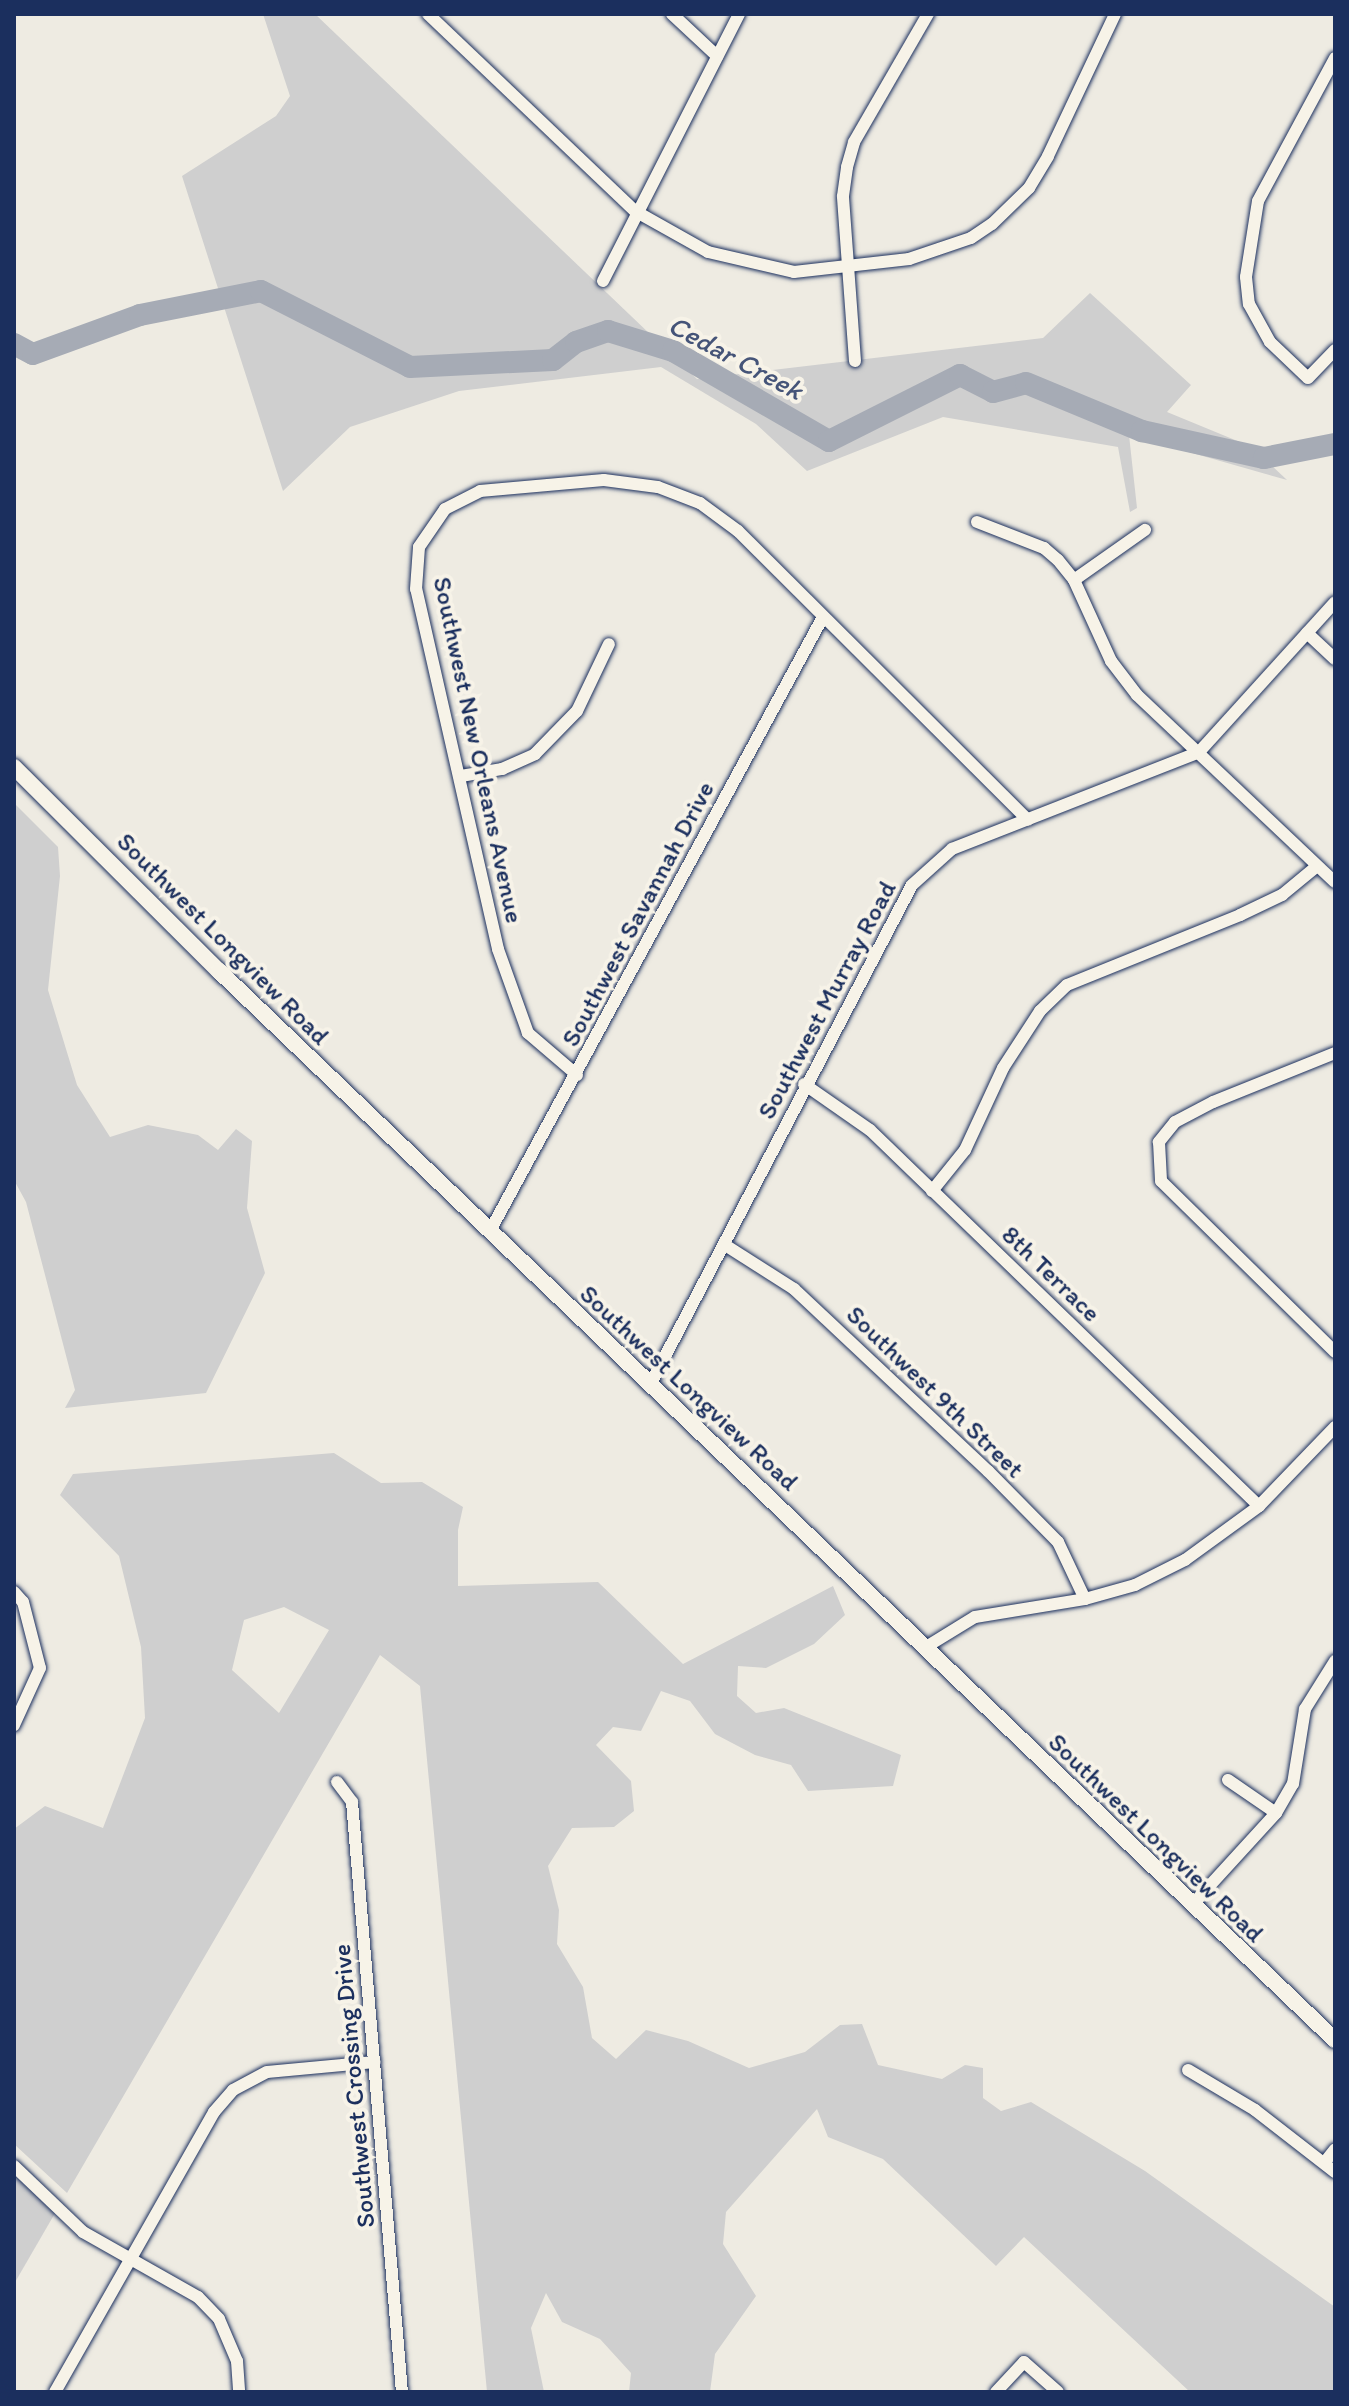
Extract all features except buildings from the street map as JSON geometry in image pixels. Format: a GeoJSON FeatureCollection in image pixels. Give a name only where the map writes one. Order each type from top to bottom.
{"type":"FeatureCollection","features":[{"type":"Feature","properties":{"kind":"street"},"geometry":{"type":"LineString","coordinates":[[428,14],[635,211],[708,252],[756,267],[794,272],[909,259],[971,238],[992,224],[1029,188],[1048,156],[1115,14]]}},
{"type":"Feature","properties":{"kind":"street"},"geometry":{"type":"LineString","coordinates":[[672,14],[717,56]]}},
{"type":"Feature","properties":{"kind":"street"},"geometry":{"type":"LineString","coordinates":[[603,281],[635,211],[739,14]]}},
{"type":"Feature","properties":{"kind":"street"},"geometry":{"type":"LineString","coordinates":[[855,361],[843,196],[854,142],[928,14]]}},
{"type":"Feature","properties":{"kind":"street"},"geometry":{"type":"LineString","coordinates":[[1335,58],[1258,201],[1246,277],[1249,304],[1270,342],[1308,378],[1335,350]]}},
{"type":"Feature","properties":{"kind":"street","name":"Southwest New Orleans Avenue"},"geometry":{"type":"LineString","coordinates":[[577,1075],[528,1033],[512,999],[416,589],[419,547],[445,509],[480,491],[604,480],[658,487],[700,503],[738,531],[1028,820]]}},
{"type":"Feature","properties":{"kind":"street"},"geometry":{"type":"LineString","coordinates":[[977,522],[1044,548],[1074,580],[1111,661],[1137,695],[1335,882]]}},
{"type":"Feature","properties":{"kind":"street"},"geometry":{"type":"LineString","coordinates":[[1074,580],[1145,530]]}},
{"type":"Feature","properties":{"kind":"street","name":"Southwest Murray Road"},"geometry":{"type":"LineString","coordinates":[[650,1385],[725,1245],[804,1084],[912,885],[952,849],[1199,752],[1335,602]]}},
{"type":"Feature","properties":{"kind":"street","name":"Southwest Savannah Drive"},"geometry":{"type":"LineString","coordinates":[[490,1231],[823,617]]}},
{"type":"Feature","properties":{"kind":"street"},"geometry":{"type":"LineString","coordinates":[[1307,633],[1335,659]]}},
{"type":"Feature","properties":{"kind":"street"},"geometry":{"type":"LineString","coordinates":[[461,776],[502,769],[535,754],[577,711],[609,644]]}},
{"type":"Feature","properties":{"kind":"street","name":"Southwest Longview Road"},"geometry":{"type":"LineString","coordinates":[[14,767],[490,1231],[1335,2040]]}},
{"type":"Feature","properties":{"kind":"street"},"geometry":{"type":"LineString","coordinates":[[932,1191],[965,1150],[1003,1068],[1040,1011],[1067,985],[1282,895],[1317,866]]}},
{"type":"Feature","properties":{"kind":"street"},"geometry":{"type":"LineString","coordinates":[[1335,1053],[1213,1102],[1175,1122],[1159,1142],[1161,1181],[1335,1352]]}},
{"type":"Feature","properties":{"kind":"street","name":"8th Terrace"},"geometry":{"type":"LineString","coordinates":[[804,1084],[870,1130],[1259,1506]]}},
{"type":"Feature","properties":{"kind":"street","name":"Southwest 9th Street"},"geometry":{"type":"LineString","coordinates":[[725,1245],[794,1289],[988,1471],[1058,1542],[1085,1599]]}},
{"type":"Feature","properties":{"kind":"street"},"geometry":{"type":"LineString","coordinates":[[926,1647],[975,1617],[1085,1599],[1135,1585],[1185,1560],[1259,1506],[1335,1427]]}},
{"type":"Feature","properties":{"kind":"street"},"geometry":{"type":"LineString","coordinates":[[14,1592],[27,1614],[40,1668],[24,1712],[14,1725]]}},
{"type":"Feature","properties":{"kind":"street"},"geometry":{"type":"LineString","coordinates":[[1192,1905],[1276,1813],[1293,1784],[1309,1700],[1335,1661]]}},
{"type":"Feature","properties":{"kind":"street"},"geometry":{"type":"LineString","coordinates":[[1228,1780],[1276,1813]]}},
{"type":"Feature","properties":{"kind":"street","name":"Southwest Crossing Drive"},"geometry":{"type":"LineString","coordinates":[[337,1782],[352,1802],[402,2392]]}},
{"type":"Feature","properties":{"kind":"street"},"geometry":{"type":"LineString","coordinates":[[55,2392],[214,2112],[233,2090],[267,2072],[375,2062]]}},
{"type":"Feature","properties":{"kind":"street"},"geometry":{"type":"LineString","coordinates":[[1188,2070],[1255,2110],[1335,2172]]}},
{"type":"Feature","properties":{"kind":"street"},"geometry":{"type":"LineString","coordinates":[[1325,2162],[1335,2149]]}},
{"type":"Feature","properties":{"kind":"street"},"geometry":{"type":"LineString","coordinates":[[14,2166],[79,2228],[129,2261],[198,2297],[219,2319],[237,2361],[239,2392]]}},
{"type":"Feature","properties":{"kind":"street"},"geometry":{"type":"LineString","coordinates":[[996,2392],[1024,2362],[1058,2392]]}},
{"type":"Feature","properties":{"kind":"shaded area"},"geometry":{"type":"Polygon","coordinates":[[[263,14],[315,14],[697,379],[1043,338],[1090,293],[1191,385],[1167,412],[1252,447],[1287,480],[1129,435],[1137,508],[1130,512],[1118,447],[943,417],[807,471],[756,424],[661,367],[459,391],[350,427],[283,491],[182,176],[276,116],[290,96],[263,14]]]}},
{"type":"Feature","properties":{"kind":"shaded area"},"geometry":{"type":"Polygon","coordinates":[[[14,803],[58,847],[60,876],[48,990],[77,1085],[110,1137],[148,1125],[198,1135],[218,1150],[236,1129],[252,1141],[247,1208],[265,1273],[206,1393],[65,1408],[75,1390],[26,1202],[14,1180],[14,803]]]}},
{"type":"Feature","properties":{"kind":"shaded area"},"geometry":{"type":"Polygon","coordinates":[[[334,1453],[381,1483],[422,1482],[463,1507],[458,1530],[458,1586],[598,1582],[683,1664],[833,1586],[845,1615],[814,1644],[766,1668],[738,1666],[737,1696],[756,1713],[784,1708],[901,1755],[893,1786],[808,1791],[791,1765],[755,1755],[715,1734],[690,1701],[661,1691],[641,1731],[613,1727],[596,1745],[631,1781],[634,1811],[614,1827],[572,1828],[548,1866],[559,1910],[557,1944],[583,1987],[592,2038],[616,2059],[646,2030],[688,2041],[749,2068],[805,2052],[840,2025],[862,2024],[878,2065],[942,2079],[965,2065],[983,2068],[983,2098],[1001,2111],[1031,2102],[1145,2171],[1335,2307],[1335,2392],[1190,2392],[1024,2237],[996,2266],[883,2159],[828,2137],[817,2109],[726,2212],[723,2244],[756,2296],[715,2354],[710,2392],[629,2392],[631,2373],[600,2339],[562,2322],[546,2293],[531,2328],[544,2392],[487,2392],[420,1686],[380,1655],[67,2193],[14,2144],[14,1829],[45,1806],[103,1828],[145,1718],[141,1647],[119,1556],[60,1495],[73,1474],[334,1453]],[[284,1607],[244,1620],[232,1670],[279,1713],[329,1630],[284,1607]]]}},
{"type":"Feature","properties":{"kind":"shaded area"},"geometry":{"type":"Polygon","coordinates":[[[14,2168],[58,2208],[14,2284],[14,2168]]]}},
{"type":"Feature","properties":{"kind":"waterway","name":"Cedar Creek"},"geometry":{"type":"LineString","coordinates":[[14,344],[33,354],[140,315],[261,291],[410,367],[553,360],[576,342],[608,331],[673,351],[829,441],[960,375],[993,392],[1026,383],[1142,431],[1264,458],[1335,444]]}}]}
